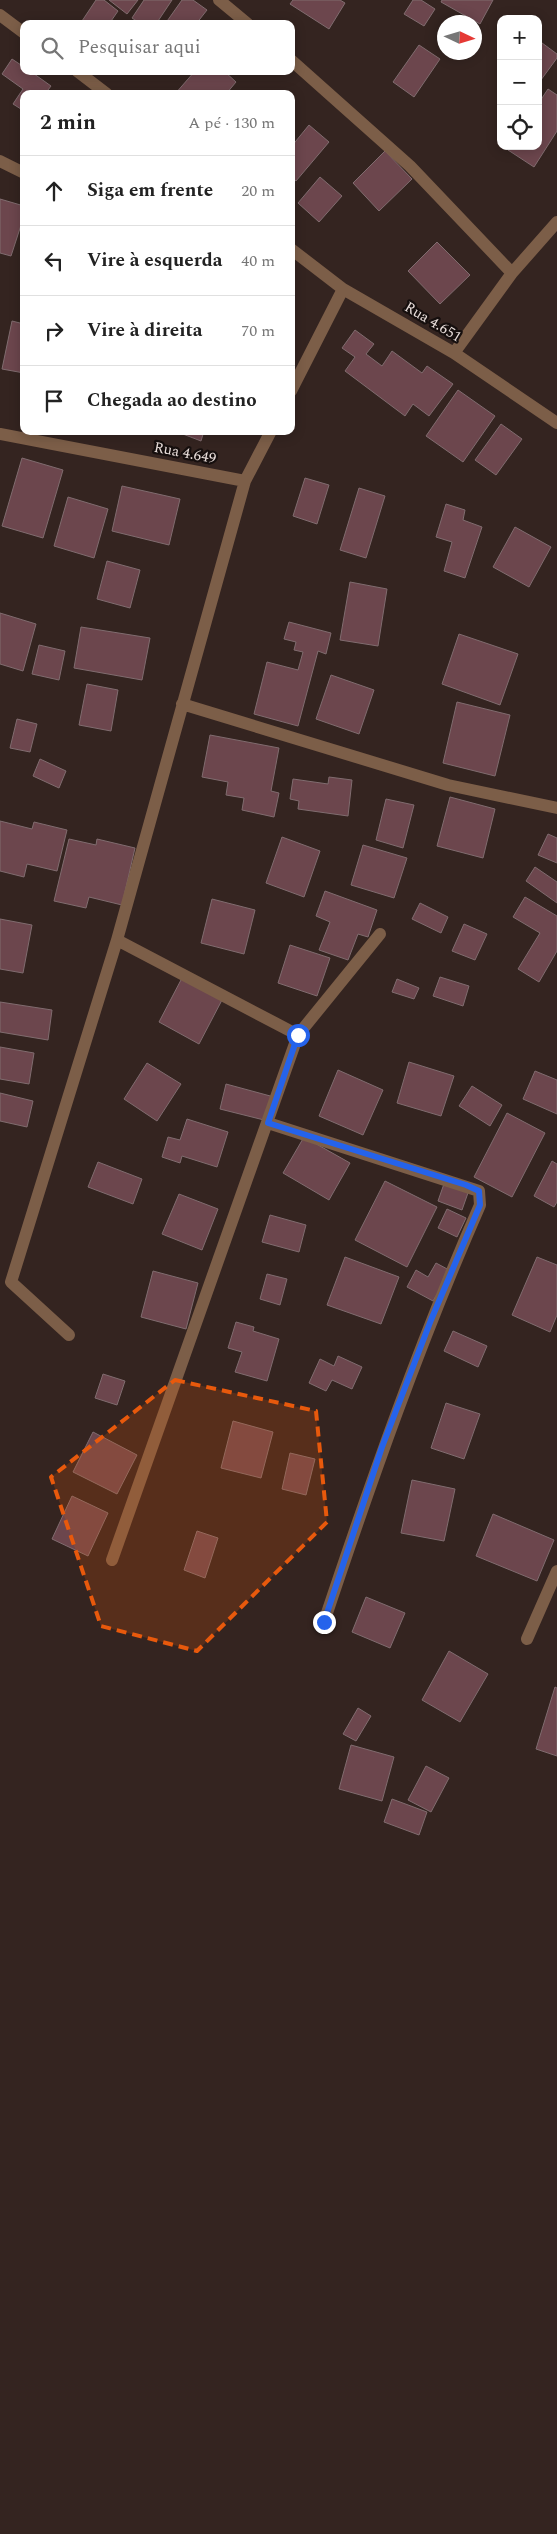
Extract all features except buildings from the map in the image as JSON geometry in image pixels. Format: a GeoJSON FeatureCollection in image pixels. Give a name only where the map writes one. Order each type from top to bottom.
{"type":"FeatureCollection","features":[{"type":"Feature","properties":{"kind":"street"},"geometry":{"type":"LineString","coordinates":[[219,0],[243,20]]}},
{"type":"Feature","properties":{"kind":"street"},"geometry":{"type":"LineString","coordinates":[[0,15],[20,30]]}},
{"type":"Feature","properties":{"kind":"street"},"geometry":{"type":"LineString","coordinates":[[295,64],[410,166],[512,273]]}},
{"type":"Feature","properties":{"kind":"street"},"geometry":{"type":"LineString","coordinates":[[82,75],[102,90]]}},
{"type":"Feature","properties":{"kind":"street"},"geometry":{"type":"LineString","coordinates":[[0,161],[20,171]]}},
{"type":"Feature","properties":{"kind":"street"},"geometry":{"type":"LineString","coordinates":[[454,353],[512,273],[557,222]]}},
{"type":"Feature","properties":{"kind":"street","name":"Rua 4.651"},"geometry":{"type":"LineString","coordinates":[[295,252],[343,289],[454,353],[557,423]]}},
{"type":"Feature","properties":{"kind":"street"},"geometry":{"type":"LineString","coordinates":[[295,383],[343,289]]}},
{"type":"Feature","properties":{"kind":"street","name":"Rua 4.649"},"geometry":{"type":"LineString","coordinates":[[0,434],[246,481]]}},
{"type":"Feature","properties":{"kind":"street"},"geometry":{"type":"LineString","coordinates":[[69,1335],[6,1281],[117,940],[246,481],[269,435]]}},
{"type":"Feature","properties":{"kind":"street"},"geometry":{"type":"LineString","coordinates":[[182,704],[448,785],[557,808]]}},
{"type":"Feature","properties":{"kind":"street"},"geometry":{"type":"LineString","coordinates":[[112,1560],[298,1035],[380,934]]}},
{"type":"Feature","properties":{"kind":"street"},"geometry":{"type":"LineString","coordinates":[[117,940],[298,1035]]}},
{"type":"Feature","properties":{"kind":"street"},"geometry":{"type":"LineString","coordinates":[[268,1123],[466,1185],[479,1191],[480,1205],[431,1320],[382,1447],[324,1622]]}},
{"type":"Feature","properties":{"kind":"street"},"geometry":{"type":"LineString","coordinates":[[527,1639],[557,1571]]}},
{"type":"Feature","properties":{"kind":"highlighted area"},"geometry":{"type":"Polygon","coordinates":[[[175,1380],[316,1411],[327,1522],[197,1651],[101,1626],[51,1477],[175,1380]]]}},
{"type":"Feature","properties":{"kind":"route"},"geometry":{"type":"LineString","coordinates":[[298,1035],[268,1123],[466,1185],[479,1191],[480,1205],[431,1320],[382,1447],[324,1622]]}}]}
